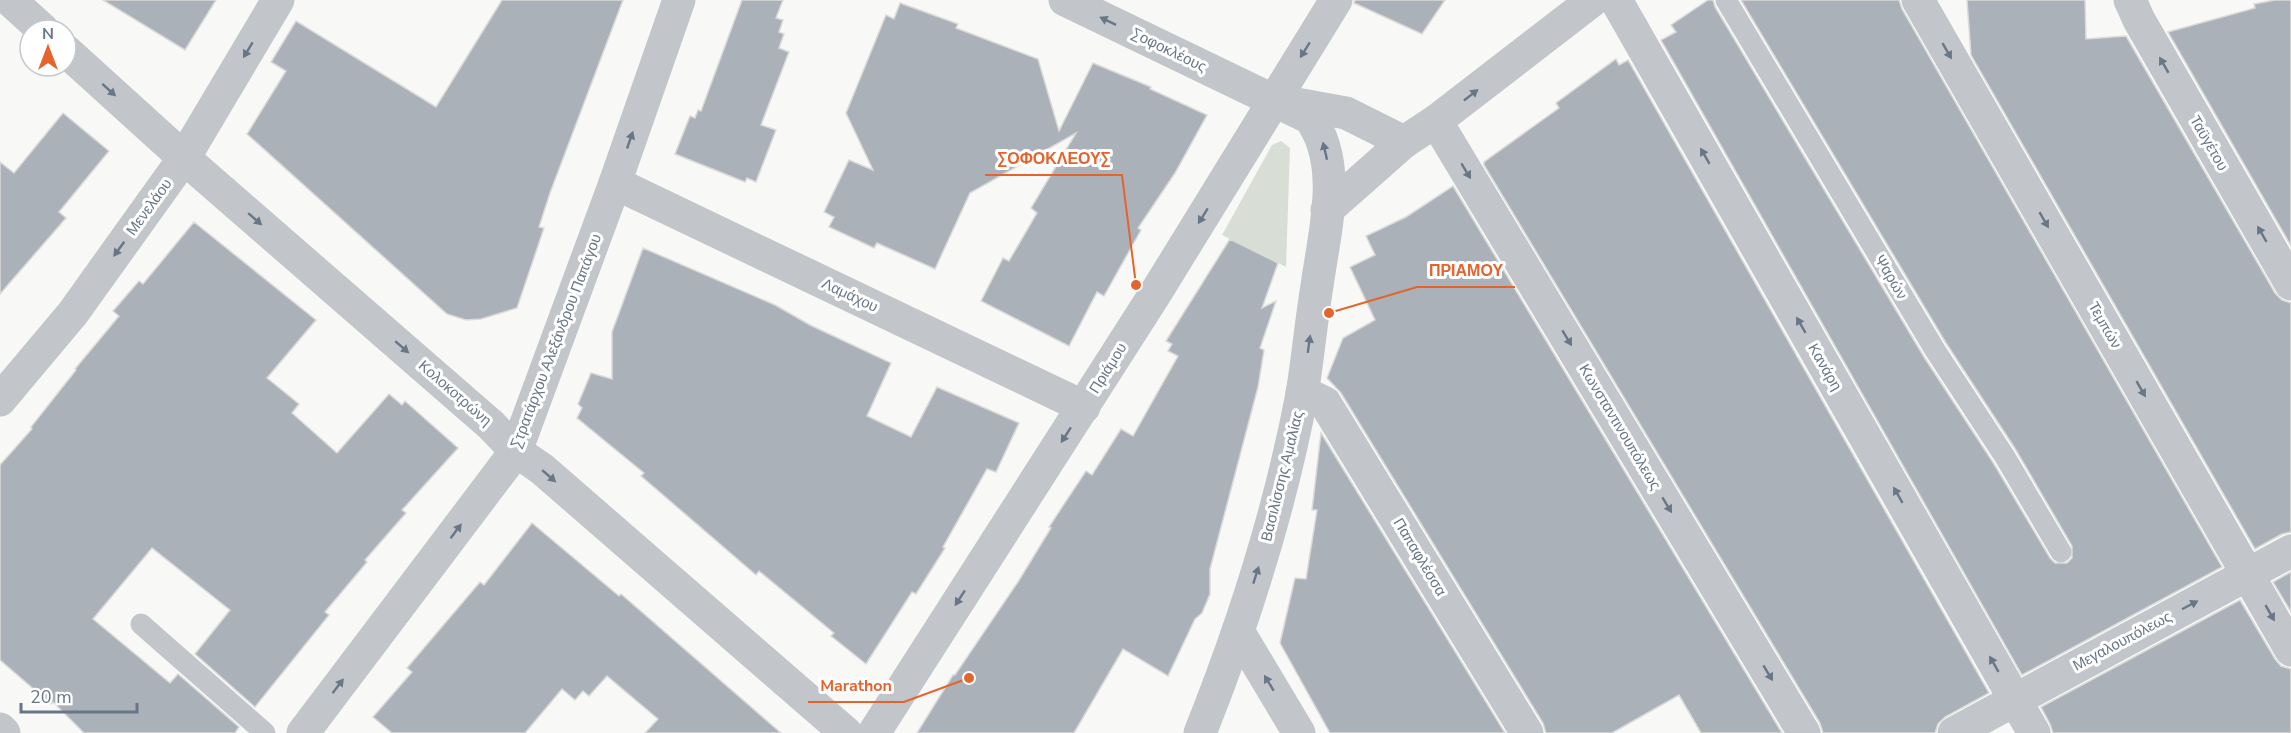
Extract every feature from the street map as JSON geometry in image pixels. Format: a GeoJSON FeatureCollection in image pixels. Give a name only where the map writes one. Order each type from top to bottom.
{"type":"FeatureCollection","features":[{"type":"Feature","properties":{"kind":"street"},"geometry":{"type":"LineString","coordinates":[[10,0],[30,18]]}},
{"type":"Feature","properties":{"kind":"street","name":"Μενελάου"},"geometry":{"type":"LineString","coordinates":[[0,400],[73,313],[184,158],[278,0]]}},
{"type":"Feature","properties":{"kind":"street","name":"Στρατάρχου Αλεξάνδρου Παπάγου"},"geometry":{"type":"LineString","coordinates":[[303,733],[516,451],[615,183],[678,0]]}},
{"type":"Feature","properties":{"kind":"street","name":"Σοφοκλέους"},"geometry":{"type":"LineString","coordinates":[[1065,0],[1274,100]]}},
{"type":"Feature","properties":{"kind":"street","name":"Πριάμου"},"geometry":{"type":"LineString","coordinates":[[874,733],[1084,407],[1336,0]]}},
{"type":"Feature","properties":{"kind":"street"},"geometry":{"type":"LineString","coordinates":[[1327,210],[1404,142],[1436,121],[1593,0]]}},
{"type":"Feature","properties":{"kind":"street","name":"Κανάρη"},"geometry":{"type":"LineString","coordinates":[[1616,0],[2034,733]]}},
{"type":"Feature","properties":{"kind":"street","name":"Τεμπών"},"geometry":{"type":"LineString","coordinates":[[1918,0],[2291,650]]}},
{"type":"Feature","properties":{"kind":"street","name":"Ταϋγέτου"},"geometry":{"type":"LineString","coordinates":[[2130,0],[2139,20],[2291,284]]}},
{"type":"Feature","properties":{"kind":"street","name":"Κολοκοτρώνη"},"geometry":{"type":"LineString","coordinates":[[78,62],[184,158],[491,425],[516,451],[542,469],[846,733]]}},
{"type":"Feature","properties":{"kind":"street"},"geometry":{"type":"LineString","coordinates":[[1274,100],[1346,113],[1404,142]]}},
{"type":"Feature","properties":{"kind":"street","name":"Βασιλίσσης Αμαλίας"},"geometry":{"type":"LineString","coordinates":[[1200,733],[1238,631],[1271,526],[1302,392],[1327,210],[1328,164],[1320,132],[1310,118],[1274,100]]}},
{"type":"Feature","properties":{"kind":"street","name":"Κωνσταντινουπόλεως"},"geometry":{"type":"LineString","coordinates":[[1436,121],[1804,733]]}},
{"type":"Feature","properties":{"kind":"street","name":"Λαμάχου"},"geometry":{"type":"LineString","coordinates":[[615,183],[1084,407]]}},
{"type":"Feature","properties":{"kind":"street","name":"Παπαφλέσσα"},"geometry":{"type":"LineString","coordinates":[[1302,392],[1325,403],[1527,733]]}},
{"type":"Feature","properties":{"kind":"street","name":"Μεγαλουπόλεως"},"geometry":{"type":"LineString","coordinates":[[1954,733],[2291,550]]}},
{"type":"Feature","properties":{"kind":"street"},"geometry":{"type":"LineString","coordinates":[[1238,631],[1299,733]]}},
{"type":"Feature","properties":{"kind":"street"},"geometry":{"type":"LineString","coordinates":[[0,729],[4,733]]}},
{"type":"Feature","properties":{"kind":"lane","name":"Ψαρών"},"geometry":{"type":"LineString","coordinates":[[1726,0],[1935,350],[2005,457],[2061,552]]}},
{"type":"Feature","properties":{"kind":"lane"},"geometry":{"type":"LineString","coordinates":[[141,624],[265,733]]}},
{"type":"Feature","properties":{"kind":"shaded area"},"geometry":{"type":"Polygon","coordinates":[[[1281,141],[1290,148],[1286,267],[1222,235],[1272,145],[1281,141]]]}},
{"type":"Feature","properties":{"kind":"building"},"geometry":{"type":"Polygon","coordinates":[[[103,0],[216,0],[185,50],[103,0]]]}},
{"type":"Feature","properties":{"kind":"building"},"geometry":{"type":"Polygon","coordinates":[[[502,0],[623,0],[550,193],[539,227],[544,228],[517,308],[481,319],[466,320],[447,314],[247,134],[286,71],[271,62],[296,21],[436,107],[502,0]]]}},
{"type":"Feature","properties":{"kind":"building"},"geometry":{"type":"Polygon","coordinates":[[[742,0],[783,0],[776,18],[783,20],[779,32],[784,34],[779,48],[789,52],[761,125],[776,130],[756,182],[747,178],[745,182],[675,154],[690,116],[695,118],[698,110],[701,111],[742,0]]]}},
{"type":"Feature","properties":{"kind":"building"},"geometry":{"type":"Polygon","coordinates":[[[1355,0],[1445,0],[1422,34],[1354,3],[1355,0]]]}},
{"type":"Feature","properties":{"kind":"building"},"geometry":{"type":"Polygon","coordinates":[[[1708,0],[1713,0],[1715,7],[1924,357],[1994,464],[2050,558],[2055,563],[2067,563],[2072,558],[2072,546],[2016,450],[1946,343],[1741,0],[1899,0],[1902,9],[2222,567],[2022,675],[1661,40],[1676,32],[1671,25],[1708,0]]]}},
{"type":"Feature","properties":{"kind":"building"},"geometry":{"type":"Polygon","coordinates":[[[1967,0],[2085,0],[2086,39],[2126,36],[2275,293],[2282,300],[2291,303],[2291,532],[2282,534],[2255,549],[1971,55],[1967,0]]]}},
{"type":"Feature","properties":{"kind":"building"},"geometry":{"type":"Polygon","coordinates":[[[2291,0],[2291,246],[2168,32],[2255,8],[2254,4],[2291,0]]]}},
{"type":"Feature","properties":{"kind":"building"},"geometry":{"type":"Polygon","coordinates":[[[900,3],[958,24],[956,28],[1038,59],[1059,131],[1093,63],[1151,87],[1150,89],[1207,115],[1175,173],[1138,228],[1141,230],[1104,296],[1097,292],[1069,346],[981,301],[1003,258],[1009,261],[1037,213],[1031,208],[1076,133],[970,193],[935,269],[877,243],[874,248],[829,227],[834,217],[824,212],[849,160],[873,170],[846,113],[886,15],[894,19],[900,3]]]}},
{"type":"Feature","properties":{"kind":"building"},"geometry":{"type":"Polygon","coordinates":[[[1616,59],[1619,65],[1628,60],[1989,693],[1945,717],[1938,724],[1935,733],[1823,733],[1820,723],[1484,165],[1484,162],[1559,108],[1556,103],[1616,59]]]}},
{"type":"Feature","properties":{"kind":"building"},"geometry":{"type":"Polygon","coordinates":[[[63,113],[109,151],[59,212],[66,218],[0,294],[0,162],[14,173],[63,113]]]}},
{"type":"Feature","properties":{"kind":"building"},"geometry":{"type":"Polygon","coordinates":[[[1453,186],[1782,733],[1701,733],[1679,695],[1612,733],[1546,733],[1543,723],[1341,393],[1327,378],[1343,338],[1375,320],[1350,267],[1375,255],[1366,236],[1406,217],[1453,186]]]}},
{"type":"Feature","properties":{"kind":"building"},"geometry":{"type":"Polygon","coordinates":[[[194,222],[316,320],[267,378],[299,404],[292,413],[337,453],[389,394],[402,405],[405,401],[458,448],[402,510],[406,513],[365,560],[367,562],[325,612],[329,615],[255,707],[195,654],[230,610],[152,548],[93,619],[170,683],[178,674],[239,727],[235,733],[84,733],[53,702],[51,704],[0,660],[0,465],[32,429],[31,427],[75,369],[119,316],[113,311],[139,281],[143,284],[194,222]]]}},
{"type":"Feature","properties":{"kind":"building"},"geometry":{"type":"Polygon","coordinates":[[[1230,239],[1278,263],[1262,308],[1276,301],[1260,348],[1264,350],[1258,387],[1210,569],[1210,594],[1202,613],[1195,619],[1168,676],[1123,649],[1074,733],[917,733],[953,675],[1018,582],[1051,528],[1049,527],[1086,471],[1092,475],[1121,429],[1133,436],[1178,356],[1168,351],[1172,344],[1166,341],[1230,239]]]}},
{"type":"Feature","properties":{"kind":"building"},"geometry":{"type":"Polygon","coordinates":[[[643,248],[775,305],[810,325],[891,363],[867,416],[911,437],[937,387],[1019,423],[996,472],[987,469],[943,547],[945,548],[916,594],[912,592],[866,664],[831,636],[834,633],[759,571],[756,575],[641,476],[644,473],[577,418],[582,408],[578,404],[591,373],[612,379],[612,332],[643,248]]]}},
{"type":"Feature","properties":{"kind":"building"},"geometry":{"type":"Polygon","coordinates":[[[1321,433],[1505,733],[1330,733],[1280,643],[1295,578],[1306,579],[1317,510],[1312,510],[1321,433]]]}},
{"type":"Feature","properties":{"kind":"building"},"geometry":{"type":"Polygon","coordinates":[[[532,523],[619,596],[621,594],[781,733],[645,733],[658,719],[607,676],[589,696],[583,691],[575,700],[562,689],[525,733],[392,733],[373,717],[412,672],[407,668],[480,582],[484,585],[532,523]]]}},
{"type":"Feature","properties":{"kind":"building"},"geometry":{"type":"Polygon","coordinates":[[[2291,572],[2291,612],[2273,582],[2291,572]]]}},
{"type":"Feature","properties":{"kind":"building"},"geometry":{"type":"Polygon","coordinates":[[[2240,600],[2275,659],[2281,666],[2291,669],[2291,733],[2053,733],[2041,707],[2240,600]]]}},
{"type":"Feature","properties":{"kind":"place","name":"ΣΟΦΟΚΛΕΟΥΣ"},"geometry":{"type":"Point","coordinates":[1136,285]}},
{"type":"Feature","properties":{"kind":"place","name":"ΠΡΙΑΜΟΥ"},"geometry":{"type":"Point","coordinates":[1329,313]}},
{"type":"Feature","properties":{"kind":"place","name":"Marathon"},"geometry":{"type":"Point","coordinates":[969,678]}}]}
